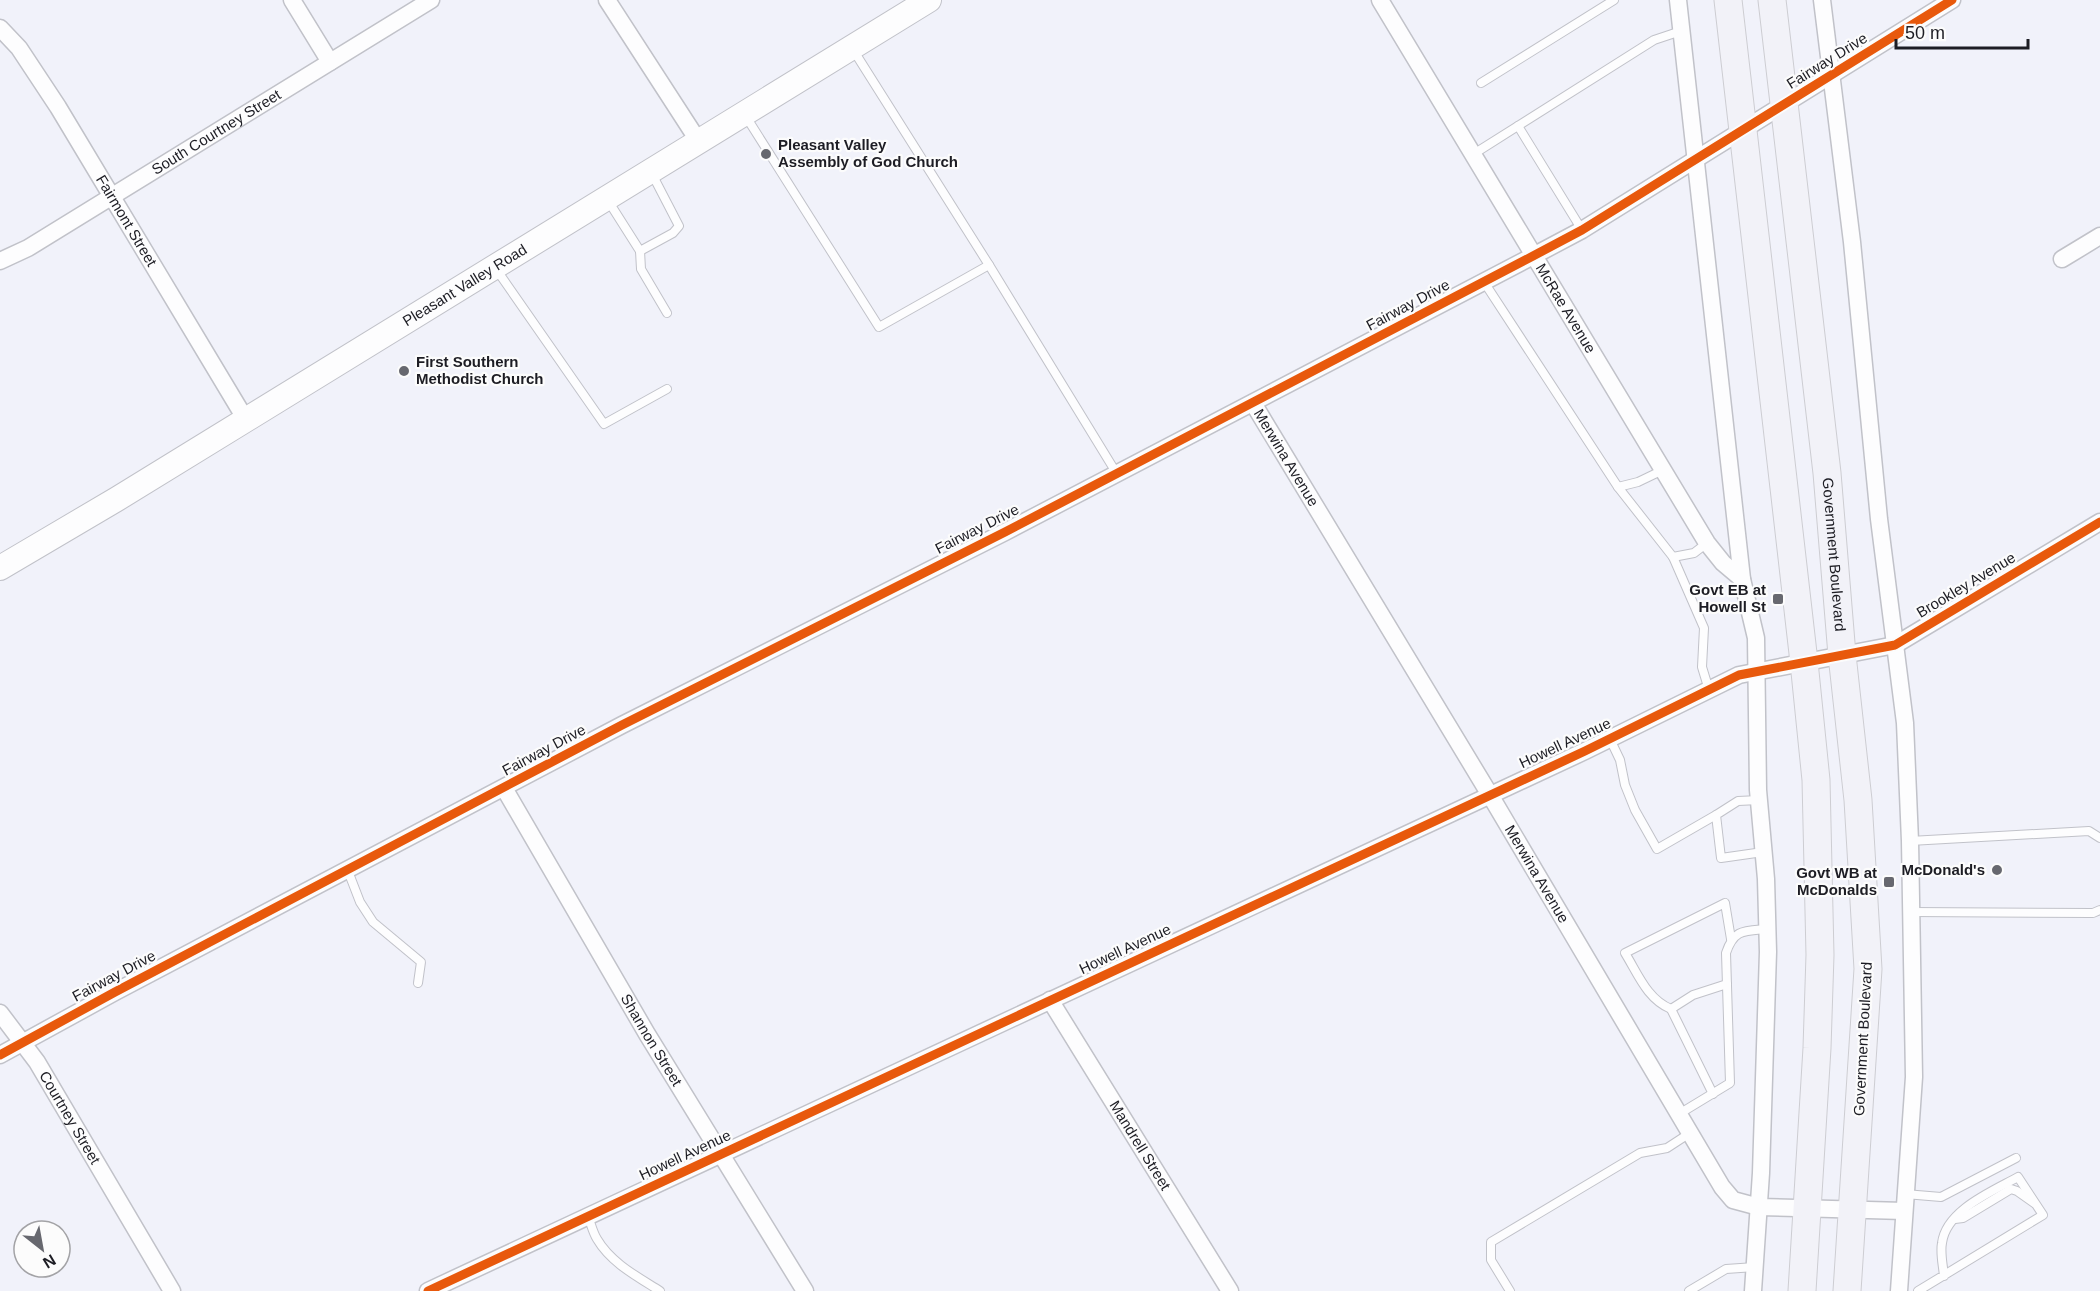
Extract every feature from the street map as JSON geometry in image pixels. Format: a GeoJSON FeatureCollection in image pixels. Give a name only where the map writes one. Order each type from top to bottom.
{"type":"FeatureCollection","features":[{"type":"Feature","properties":{"kind":"main road"},"geometry":{"type":"LineString","coordinates":[[1728,0],[1816,780],[1820,955],[1817,1048],[1802,1291]]}},
{"type":"Feature","properties":{"kind":"main road","name":"Government Boulevard"},"geometry":{"type":"LineString","coordinates":[[1772,0],[1827,473],[1842,656],[1858,800],[1868,969],[1847,1291]]}},
{"type":"Feature","properties":{"kind":"street"},"geometry":{"type":"LineString","coordinates":[[292,0],[330,62]]}},
{"type":"Feature","properties":{"kind":"street","name":"South Courtney Street"},"geometry":{"type":"LineString","coordinates":[[0,261],[28,248],[431,0]]}},
{"type":"Feature","properties":{"kind":"street"},"geometry":{"type":"LineString","coordinates":[[607,0],[699,142]]}},
{"type":"Feature","properties":{"kind":"street","name":"Pleasant Valley Road"},"geometry":{"type":"LineString","coordinates":[[0,568],[246,420],[929,0]]}},
{"type":"Feature","properties":{"kind":"street","name":"McRae Avenue"},"geometry":{"type":"LineString","coordinates":[[1380,0],[1707,543],[1723,563],[1742,579]]}},
{"type":"Feature","properties":{"kind":"street"},"geometry":{"type":"LineString","coordinates":[[1678,0],[1742,579],[1756,638],[1759,800],[1768,952],[1759,1207],[1753,1291]]}},
{"type":"Feature","properties":{"kind":"street"},"geometry":{"type":"LineString","coordinates":[[1822,0],[1852,242],[1880,519],[1905,723],[1910,842],[1914,1077],[1899,1291]]}},
{"type":"Feature","properties":{"kind":"street","name":"Fairway Drive"},"geometry":{"type":"LineString","coordinates":[[0,1055],[622,725],[1117,474],[1582,230],[1952,0]]}},
{"type":"Feature","properties":{"kind":"street","name":"Fairmont Street"},"geometry":{"type":"LineString","coordinates":[[0,28],[20,48],[246,420]]}},
{"type":"Feature","properties":{"kind":"street"},"geometry":{"type":"LineString","coordinates":[[2062,259],[2100,236]]}},
{"type":"Feature","properties":{"kind":"street","name":"Merwina Avenue"},"geometry":{"type":"LineString","coordinates":[[1253,403],[1490,795],[1722,1187],[1734,1200],[1759,1207],[1904,1211]]}},
{"type":"Feature","properties":{"kind":"street","name":"Brookley Avenue"},"geometry":{"type":"LineString","coordinates":[[1842,656],[1895,645],[2100,522]]}},
{"type":"Feature","properties":{"kind":"street","name":"Howell Avenue"},"geometry":{"type":"LineString","coordinates":[[428,1291],[1610,739],[1739,675],[1842,656]]}},
{"type":"Feature","properties":{"kind":"street","name":"Shannon Street"},"geometry":{"type":"LineString","coordinates":[[504,788],[647,1034],[805,1291]]}},
{"type":"Feature","properties":{"kind":"street","name":"Mandrell Street"},"geometry":{"type":"LineString","coordinates":[[1050,1000],[1230,1291]]}},
{"type":"Feature","properties":{"kind":"street","name":"Courtney Street"},"geometry":{"type":"LineString","coordinates":[[0,1013],[37,1062],[172,1291]]}},
{"type":"Feature","properties":{"kind":"lane"},"geometry":{"type":"LineString","coordinates":[[1481,83],[1614,0]]}},
{"type":"Feature","properties":{"kind":"lane"},"geometry":{"type":"LineString","coordinates":[[1472,155],[1654,40],[1682,31]]}},
{"type":"Feature","properties":{"kind":"lane"},"geometry":{"type":"LineString","coordinates":[[852,47],[1117,474]]}},
{"type":"Feature","properties":{"kind":"lane"},"geometry":{"type":"LineString","coordinates":[[744,114],[879,327],[989,265]]}},
{"type":"Feature","properties":{"kind":"lane"},"geometry":{"type":"LineString","coordinates":[[1518,126],[1582,230]]}},
{"type":"Feature","properties":{"kind":"lane"},"geometry":{"type":"LineString","coordinates":[[640,251],[673,233],[680,226],[651,171]]}},
{"type":"Feature","properties":{"kind":"lane"},"geometry":{"type":"LineString","coordinates":[[606,198],[640,251],[641,268],[667,313]]}},
{"type":"Feature","properties":{"kind":"lane"},"geometry":{"type":"LineString","coordinates":[[494,267],[604,424],[667,389]]}},
{"type":"Feature","properties":{"kind":"lane"},"geometry":{"type":"LineString","coordinates":[[1484,282],[1618,487],[1673,557],[1704,628],[1702,667],[1709,690]]}},
{"type":"Feature","properties":{"kind":"lane"},"geometry":{"type":"LineString","coordinates":[[1618,487],[1638,482],[1664,470]]}},
{"type":"Feature","properties":{"kind":"lane"},"geometry":{"type":"LineString","coordinates":[[1673,557],[1695,553],[1707,543]]}},
{"type":"Feature","properties":{"kind":"lane"},"geometry":{"type":"LineString","coordinates":[[1610,739],[1620,760],[1625,785],[1635,810],[1657,849],[1738,801],[1759,800]]}},
{"type":"Feature","properties":{"kind":"lane"},"geometry":{"type":"LineString","coordinates":[[1716,815],[1721,858],[1763,852]]}},
{"type":"Feature","properties":{"kind":"lane"},"geometry":{"type":"LineString","coordinates":[[1910,842],[2089,831],[2100,838]]}},
{"type":"Feature","properties":{"kind":"lane"},"geometry":{"type":"LineString","coordinates":[[348,871],[360,902],[373,922],[421,962],[418,983]]}},
{"type":"Feature","properties":{"kind":"lane"},"geometry":{"type":"LineString","coordinates":[[1679,1114],[1713,1094],[1730,1083],[1726,953],[1731,939],[1725,903],[1625,953],[1651,997],[1671,1010],[1713,1094]]}},
{"type":"Feature","properties":{"kind":"lane"},"geometry":{"type":"LineString","coordinates":[[1911,912],[2093,914],[2100,910]]}},
{"type":"Feature","properties":{"kind":"lane"},"geometry":{"type":"LineString","coordinates":[[1731,939],[1741,932],[1767,929]]}},
{"type":"Feature","properties":{"kind":"lane"},"geometry":{"type":"LineString","coordinates":[[1671,1010],[1692,995],[1727,984]]}},
{"type":"Feature","properties":{"kind":"lane"},"geometry":{"type":"LineString","coordinates":[[1510,1291],[1491,1260],[1491,1242],[1640,1153],[1666,1148],[1690,1133]]}},
{"type":"Feature","properties":{"kind":"lane"},"geometry":{"type":"LineString","coordinates":[[1905,1194],[1941,1197],[2016,1158]]}},
{"type":"Feature","properties":{"kind":"lane"},"geometry":{"type":"LineString","coordinates":[[1918,1291],[1944,1276],[2043,1215],[2018,1177],[1962,1209],[1950,1223],[1942,1242],[1944,1276]]}},
{"type":"Feature","properties":{"kind":"lane"},"geometry":{"type":"LineString","coordinates":[[1955,1219],[1963,1218],[2011,1189],[2037,1205]]}},
{"type":"Feature","properties":{"kind":"lane"},"geometry":{"type":"LineString","coordinates":[[588,1216],[596,1239],[610,1254],[627,1270],[660,1291]]}},
{"type":"Feature","properties":{"kind":"lane"},"geometry":{"type":"LineString","coordinates":[[1689,1291],[1726,1269],[1755,1267]]}},
{"type":"Feature","properties":{"kind":"cycle path"},"geometry":{"type":"LineString","coordinates":[[0,1055],[622,725],[1005,532],[1582,230],[1952,0]]}},
{"type":"Feature","properties":{"kind":"cycle path"},"geometry":{"type":"LineString","coordinates":[[428,1291],[1585,751],[1739,675],[1895,645],[2100,522]]}},
{"type":"Feature","properties":{"kind":"place","name":"Pleasant Valley Assembly of God Church"},"geometry":{"type":"Point","coordinates":[766,154]}},
{"type":"Feature","properties":{"kind":"place","name":"First Southern Methodist Church"},"geometry":{"type":"Point","coordinates":[404,371]}},
{"type":"Feature","properties":{"kind":"place","name":"Govt EB at Howell St"},"geometry":{"type":"Point","coordinates":[1778,599]}},
{"type":"Feature","properties":{"kind":"place","name":"McDonald's"},"geometry":{"type":"Point","coordinates":[1997,870]}},
{"type":"Feature","properties":{"kind":"place","name":"Govt WB at McDonalds"},"geometry":{"type":"Point","coordinates":[1889,882]}}]}
